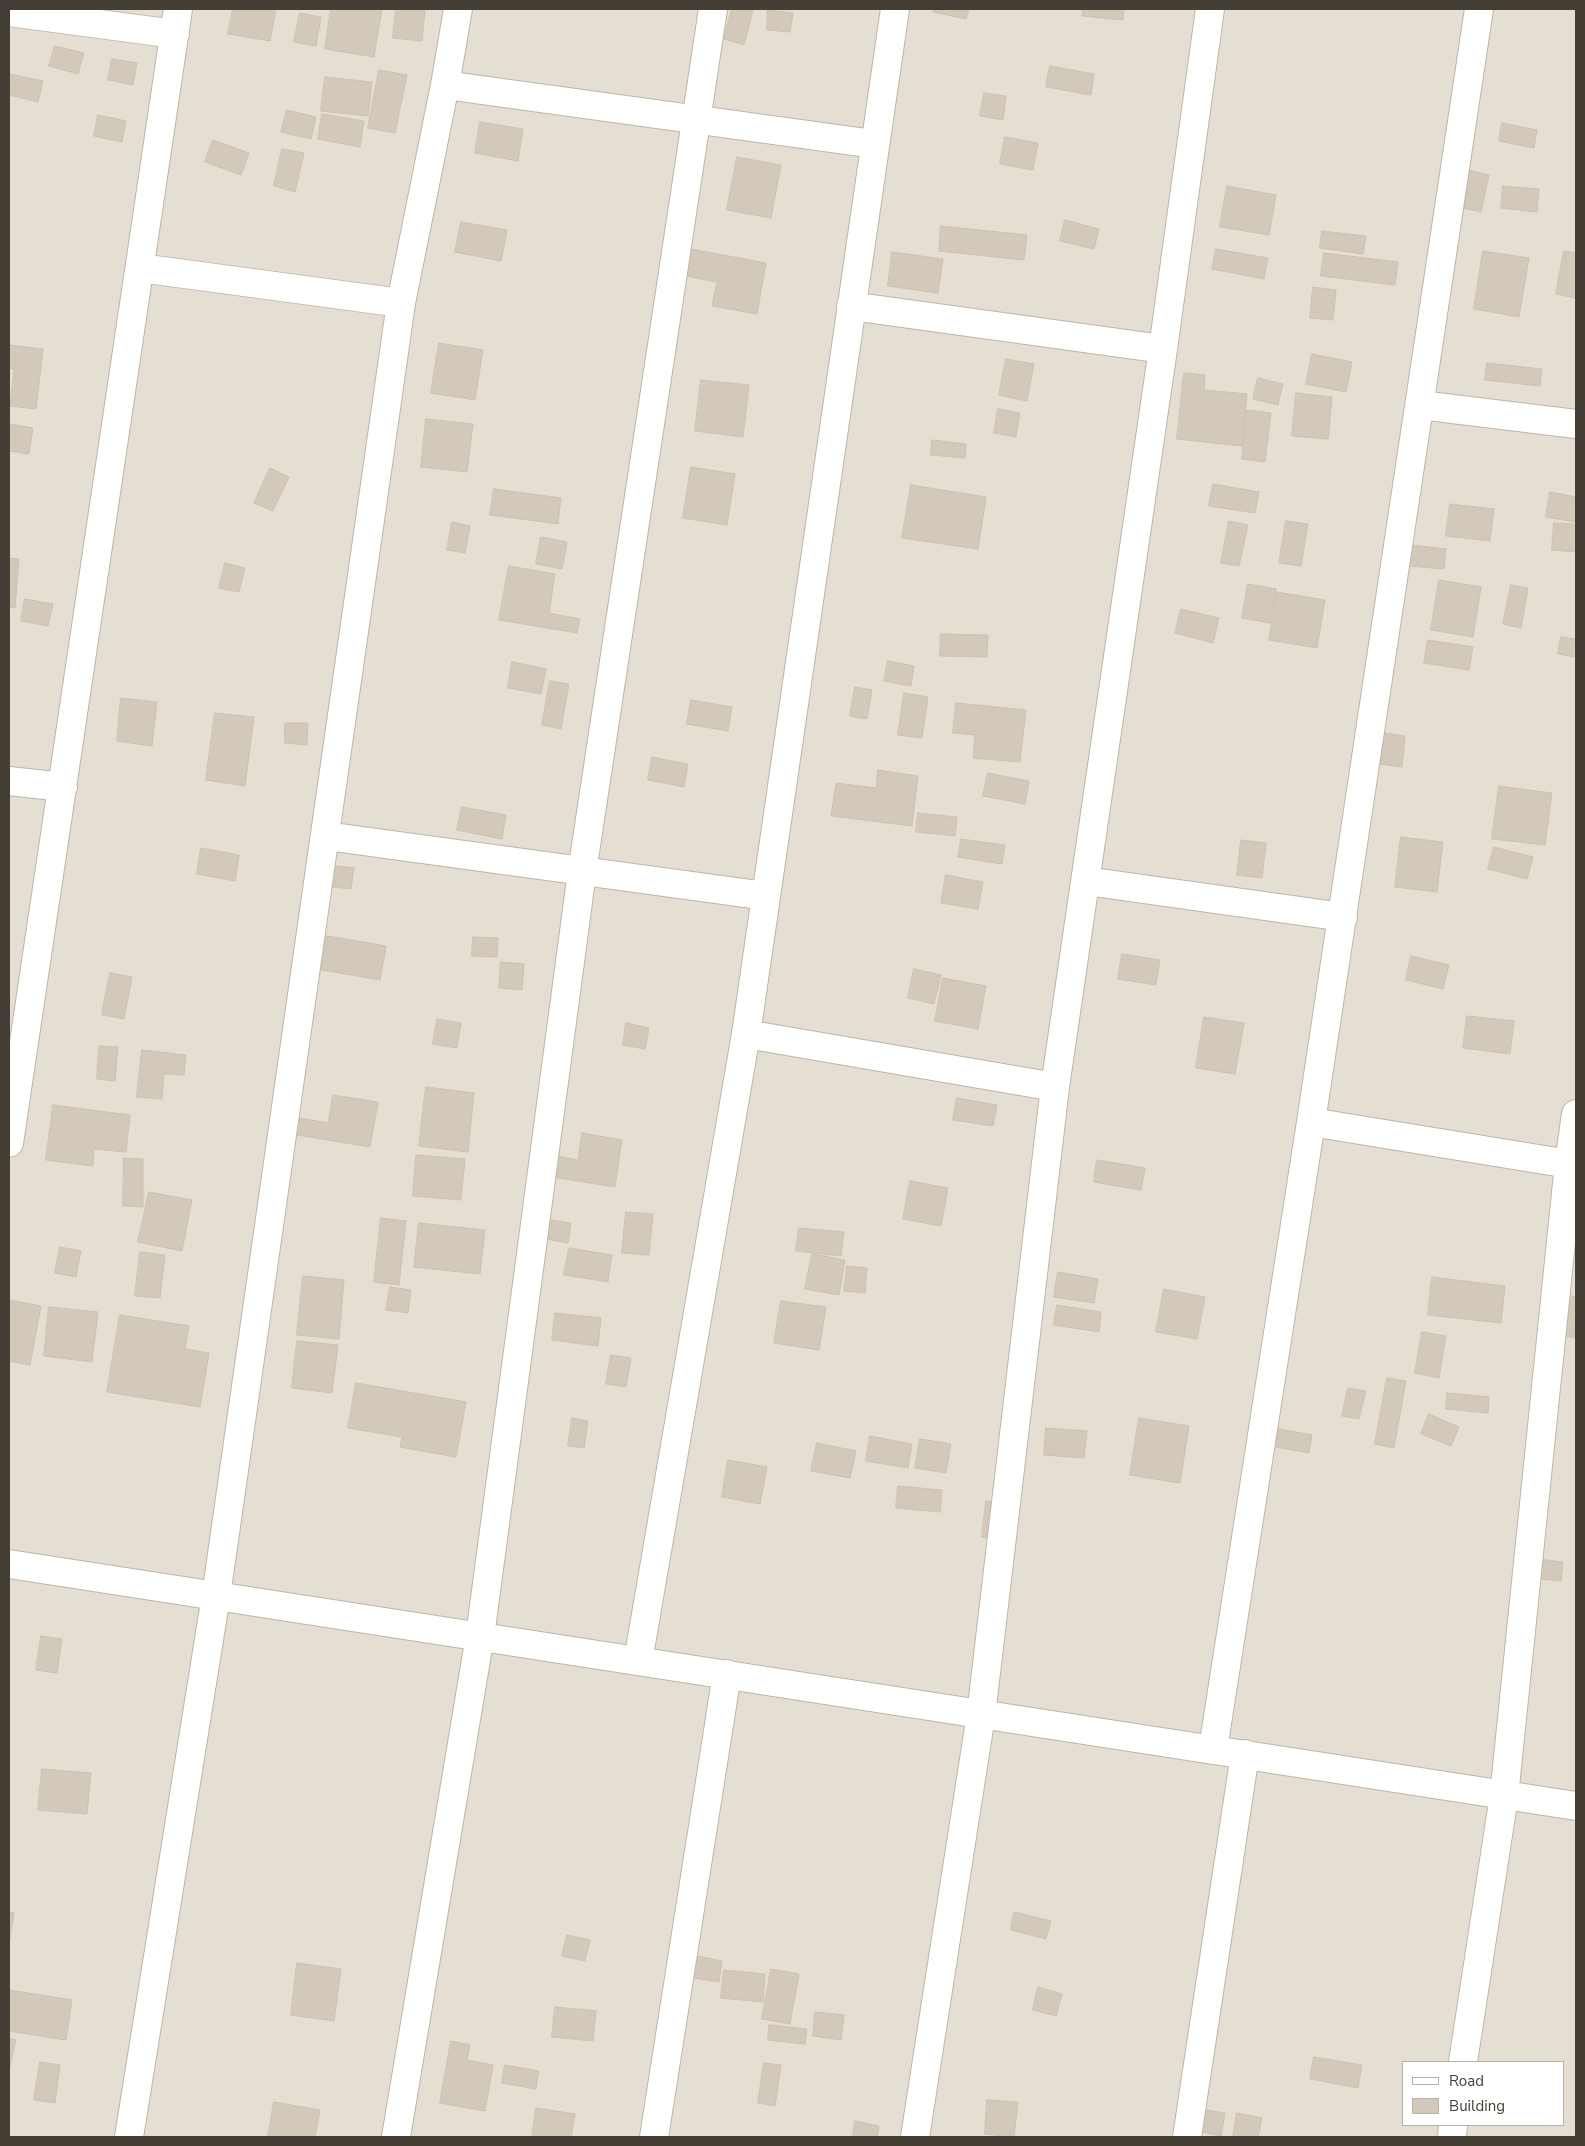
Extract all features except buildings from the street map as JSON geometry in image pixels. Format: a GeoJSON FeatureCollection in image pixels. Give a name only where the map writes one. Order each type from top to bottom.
{"type":"FeatureCollection","features":[{"type":"Feature","properties":{"kind":"street"},"geometry":{"type":"LineString","coordinates":[[129,2137],[216,1596],[402,303],[458,9]]}},
{"type":"Feature","properties":{"kind":"street"},"geometry":{"type":"LineString","coordinates":[[396,2137],[480,1636],[582,872],[713,9]]}},
{"type":"Feature","properties":{"kind":"street"},"geometry":{"type":"LineString","coordinates":[[638,1661],[746,1034],[895,9]]}},
{"type":"Feature","properties":{"kind":"street"},"geometry":{"type":"LineString","coordinates":[[915,2137],[980,1715],[1055,1087],[1163,349],[1210,9]]}},
{"type":"Feature","properties":{"kind":"street"},"geometry":{"type":"LineString","coordinates":[[1213,1749],[1343,917],[1479,9]]}},
{"type":"Feature","properties":{"kind":"street"},"geometry":{"type":"LineString","coordinates":[[9,12],[177,21],[62,787],[14,1083],[9,1143]]}},
{"type":"Feature","properties":{"kind":"street"},"geometry":{"type":"LineString","coordinates":[[445,85],[696,118],[874,144]]}},
{"type":"Feature","properties":{"kind":"street"},"geometry":{"type":"LineString","coordinates":[[140,268],[402,303]]}},
{"type":"Feature","properties":{"kind":"street"},"geometry":{"type":"LineString","coordinates":[[851,306],[1163,349]]}},
{"type":"Feature","properties":{"kind":"street"},"geometry":{"type":"LineString","coordinates":[[1420,405],[1576,424]]}},
{"type":"Feature","properties":{"kind":"street"},"geometry":{"type":"LineString","coordinates":[[9,781],[62,787]]}},
{"type":"Feature","properties":{"kind":"street"},"geometry":{"type":"LineString","coordinates":[[326,836],[766,896]]}},
{"type":"Feature","properties":{"kind":"street"},"geometry":{"type":"LineString","coordinates":[[1086,881],[1343,917]]}},
{"type":"Feature","properties":{"kind":"street"},"geometry":{"type":"LineString","coordinates":[[746,1034],[1055,1087]]}},
{"type":"Feature","properties":{"kind":"street"},"geometry":{"type":"LineString","coordinates":[[1463,2061],[1504,1796],[1569,1164],[1576,1114]]}},
{"type":"Feature","properties":{"kind":"street"},"geometry":{"type":"LineString","coordinates":[[1311,1122],[1569,1164]]}},
{"type":"Feature","properties":{"kind":"street"},"geometry":{"type":"LineString","coordinates":[[9,1564],[1576,1806]]}},
{"type":"Feature","properties":{"kind":"street"},"geometry":{"type":"LineString","coordinates":[[654,2137],[727,1674]]}},
{"type":"Feature","properties":{"kind":"street"},"geometry":{"type":"LineString","coordinates":[[1187,2137],[1245,1754]]}},
{"type":"Feature","properties":{"kind":"shaded area"},"geometry":{"type":"Polygon","coordinates":[[[9,9],[1576,9],[1576,2137],[9,2137],[9,9]]]}}]}
